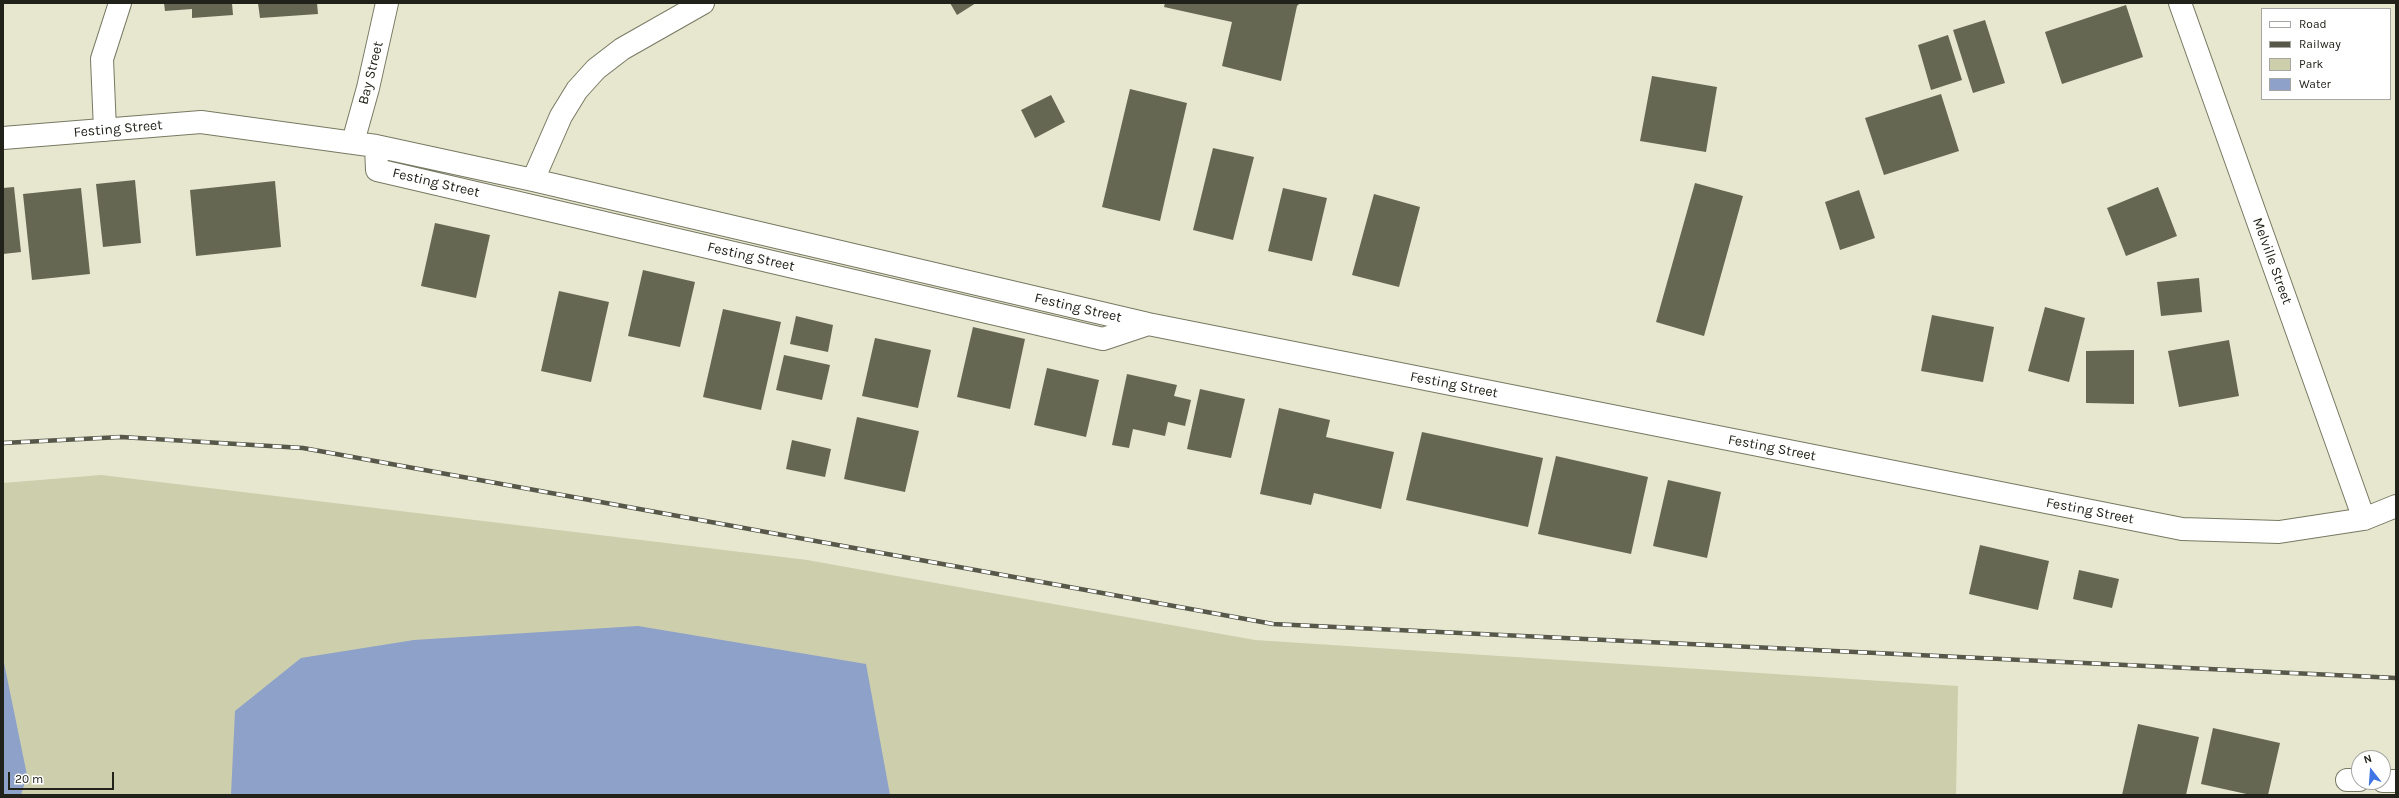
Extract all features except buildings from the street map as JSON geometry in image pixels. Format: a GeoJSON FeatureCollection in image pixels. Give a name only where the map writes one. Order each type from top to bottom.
{"type":"FeatureCollection","features":[{"type":"Feature","properties":{"kind":"street"},"geometry":{"type":"LineString","coordinates":[[105,130],[102,59],[120,3]]}},
{"type":"Feature","properties":{"kind":"street","name":"Bay Street"},"geometry":{"type":"LineString","coordinates":[[352,142],[368,88],[387,3]]}},
{"type":"Feature","properties":{"kind":"street"},"geometry":{"type":"LineString","coordinates":[[533,180],[561,116],[577,90],[596,69],[622,49],[703,3]]}},
{"type":"Feature","properties":{"kind":"street","name":"Melville Street"},"geometry":{"type":"LineString","coordinates":[[2180,3],[2364,519]]}},
{"type":"Feature","properties":{"kind":"street","name":"Festing Street"},"geometry":{"type":"LineString","coordinates":[[3,138],[201,122],[376,146],[533,180],[1148,324],[2182,529],[2279,532],[2364,519],[2396,506]]}},
{"type":"Feature","properties":{"kind":"street","name":"Festing Street"},"geometry":{"type":"LineString","coordinates":[[376,146],[377,170],[1103,338],[1148,324]]}},
{"type":"Feature","properties":{"kind":"green space"},"geometry":{"type":"Polygon","coordinates":[[[101,475],[807,560],[1255,640],[1958,686],[1956,795],[3,795],[3,483],[101,475]]]}},
{"type":"Feature","properties":{"kind":"water"},"geometry":{"type":"Polygon","coordinates":[[[638,626],[866,664],[890,795],[231,795],[235,711],[301,658],[414,640],[638,626]]]}},
{"type":"Feature","properties":{"kind":"water"},"geometry":{"type":"Polygon","coordinates":[[[3,658],[27,775],[21,795],[3,795],[3,658]]]}},
{"type":"Feature","properties":{"kind":"railway"},"geometry":{"type":"LineString","coordinates":[[3,443],[121,437],[303,448],[1273,624],[2396,678]]}}]}
